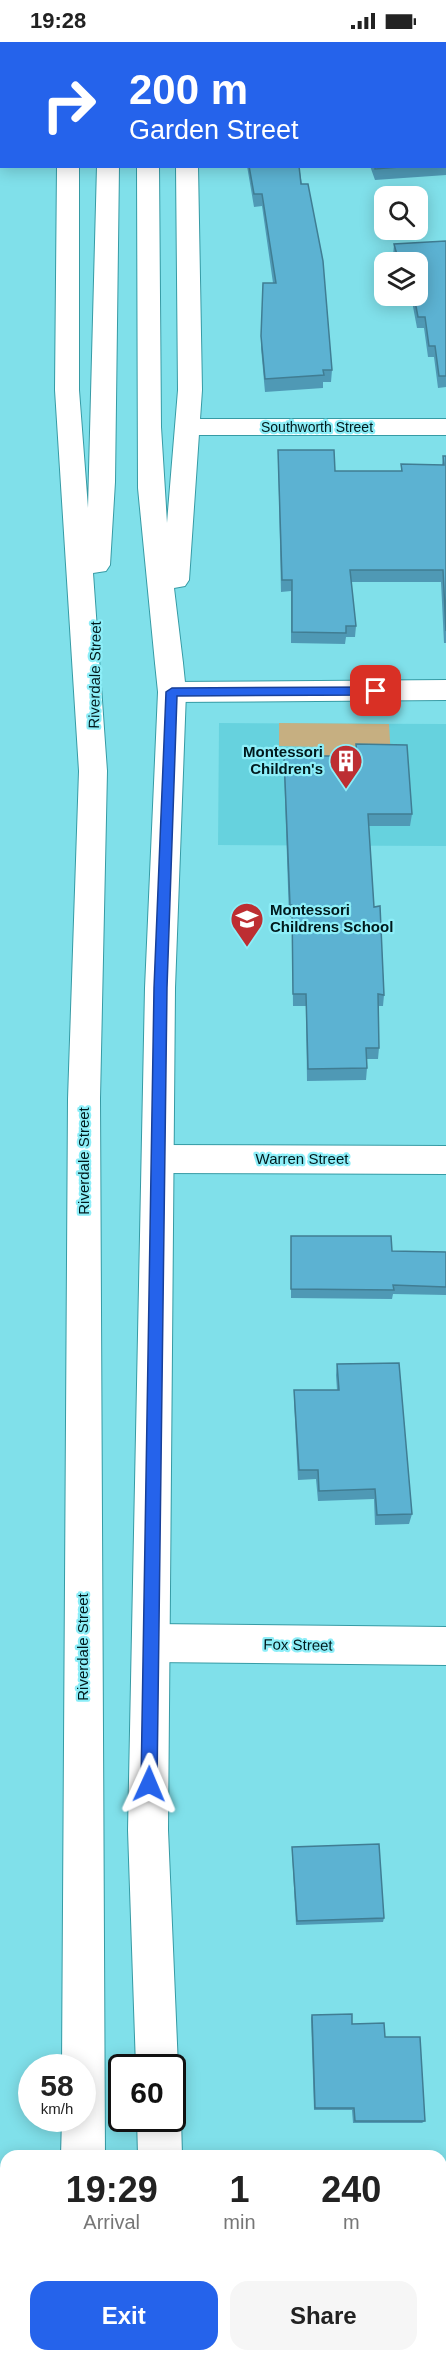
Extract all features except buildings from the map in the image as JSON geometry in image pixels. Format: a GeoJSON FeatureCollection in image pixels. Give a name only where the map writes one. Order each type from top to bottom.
{"type":"FeatureCollection","features":[{"type":"Feature","properties":{"kind":"main road"},"geometry":{"type":"LineString","coordinates":[[68,168],[67,390],[93,771]]}},
{"type":"Feature","properties":{"kind":"main road","name":"Riverdale Street"},"geometry":{"type":"LineString","coordinates":[[83,2150],[84,1099],[108,168]]}},
{"type":"Feature","properties":{"kind":"main road"},"geometry":{"type":"LineString","coordinates":[[148,168],[148,427],[151,488],[170,678]]}},
{"type":"Feature","properties":{"kind":"main road"},"geometry":{"type":"LineString","coordinates":[[157,2054],[148,1830],[160,988],[170,678],[188,427],[187,168]]}},
{"type":"Feature","properties":{"kind":"main road","name":"Southworth Street"},"geometry":{"type":"LineString","coordinates":[[188,427],[446,427]]}},
{"type":"Feature","properties":{"kind":"main road"},"geometry":{"type":"LineString","coordinates":[[170,678],[446,690]]}},
{"type":"Feature","properties":{"kind":"main road","name":"Warren Street"},"geometry":{"type":"LineString","coordinates":[[158,1159],[446,1160]]}},
{"type":"Feature","properties":{"kind":"main road","name":"Fox Street"},"geometry":{"type":"LineString","coordinates":[[151,1643],[446,1646]]}},
{"type":"Feature","properties":{"kind":"main road"},"geometry":{"type":"LineString","coordinates":[[159,2132],[160,2150]]}},
{"type":"Feature","properties":{"kind":"shaded area"},"geometry":{"type":"Polygon","coordinates":[[[219,723],[446,724],[446,846],[218,845],[219,723]]]}},
{"type":"Feature","properties":{"kind":"shaded area"},"geometry":{"type":"Polygon","coordinates":[[[279,723],[389,724],[391,758],[320,761],[319,747],[279,746],[279,723]]]}},
{"type":"Feature","properties":{"kind":"place","name":"Montessori Children's"},"geometry":{"type":"Point","coordinates":[346,790]}},
{"type":"Feature","properties":{"kind":"place","name":"Montessori Childrens School"},"geometry":{"type":"Point","coordinates":[247,948]}},
{"type":"Feature","properties":{"kind":"route"},"geometry":{"type":"LineString","coordinates":[[149,1784],[160,988],[172,692],[376,691]]}}]}
